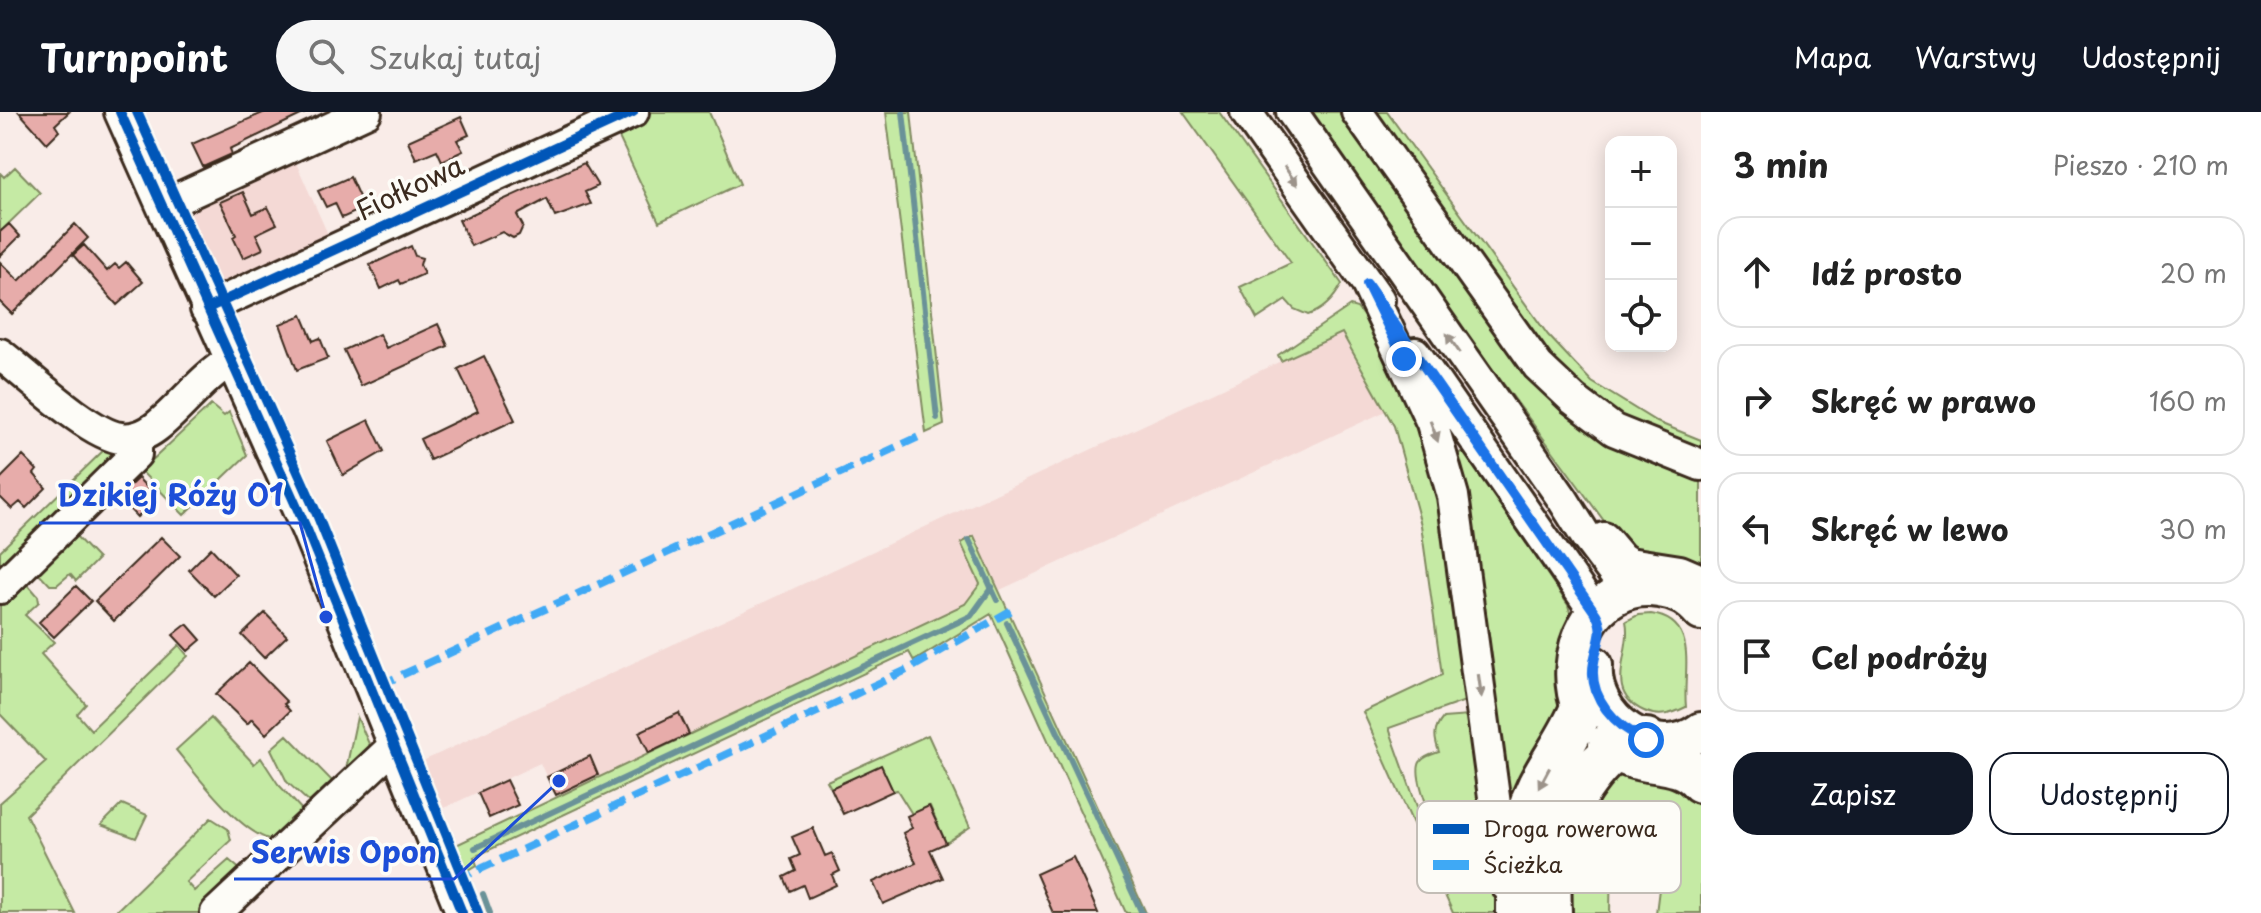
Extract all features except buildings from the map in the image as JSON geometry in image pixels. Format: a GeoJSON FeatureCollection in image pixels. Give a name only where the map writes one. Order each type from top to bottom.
{"type":"FeatureCollection","features":[{"type":"Feature","properties":{"kind":"highway"},"geometry":{"type":"LineString","coordinates":[[1533,801],[1581,710],[1592,726],[1631,745],[1641,760],[1680,764],[1701,781]]}},
{"type":"Feature","properties":{"kind":"highway"},"geometry":{"type":"LineString","coordinates":[[1572,801],[1593,773],[1631,745]]}},
{"type":"Feature","properties":{"kind":"highway"},"geometry":{"type":"LineString","coordinates":[[1516,913],[1517,893]]}},
{"type":"Feature","properties":{"kind":"main road"},"geometry":{"type":"LineString","coordinates":[[1581,710],[1574,685],[1575,653],[1582,631],[1610,601],[1627,591],[1648,588],[1673,592],[1692,601],[1701,612]]}},
{"type":"Feature","properties":{"kind":"main road"},"geometry":{"type":"LineString","coordinates":[[1596,614],[1602,629],[1593,674],[1598,695],[1619,724],[1631,734],[1631,745],[1696,743]]}},
{"type":"Feature","properties":{"kind":"street"},"geometry":{"type":"LineString","coordinates":[[120,112],[307,530],[462,913]]}},
{"type":"Feature","properties":{"kind":"street"},"geometry":{"type":"LineString","coordinates":[[162,206],[366,112]]}},
{"type":"Feature","properties":{"kind":"street","name":"Fiołkowa"},"geometry":{"type":"LineString","coordinates":[[206,309],[633,112]]}},
{"type":"Feature","properties":{"kind":"street"},"geometry":{"type":"LineString","coordinates":[[1246,112],[1596,614]]}},
{"type":"Feature","properties":{"kind":"street"},"geometry":{"type":"LineString","coordinates":[[1292,112],[1587,538],[1627,591]]}},
{"type":"Feature","properties":{"kind":"street"},"geometry":{"type":"LineString","coordinates":[[1357,112],[1538,366],[1573,399],[1614,430],[1701,465]]}},
{"type":"Feature","properties":{"kind":"street"},"geometry":{"type":"LineString","coordinates":[[1367,284],[1432,423],[1453,496],[1494,801]]}},
{"type":"Feature","properties":{"kind":"street"},"geometry":{"type":"LineString","coordinates":[[0,354],[64,407],[121,438],[136,437],[159,425],[206,379],[230,361]]}},
{"type":"Feature","properties":{"kind":"street"},"geometry":{"type":"LineString","coordinates":[[0,588],[136,454],[136,437]]}},
{"type":"Feature","properties":{"kind":"street"},"geometry":{"type":"LineString","coordinates":[[1562,498],[1592,523],[1621,558],[1629,563],[1680,571],[1701,580]]}},
{"type":"Feature","properties":{"kind":"street"},"geometry":{"type":"LineString","coordinates":[[216,913],[395,745]]}},
{"type":"Feature","properties":{"kind":"street"},"geometry":{"type":"LineString","coordinates":[[1511,893],[1516,913]]}},
{"type":"Feature","properties":{"kind":"shaded area"},"geometry":{"type":"Polygon","coordinates":[[[293,156],[330,239],[222,287],[187,208],[293,156]]]}},
{"type":"Feature","properties":{"kind":"shaded area"},"geometry":{"type":"Polygon","coordinates":[[[1341,333],[1386,411],[1000,590],[974,537],[962,543],[980,584],[965,604],[949,613],[556,798],[540,763],[442,809],[423,761],[1341,333]]]}},
{"type":"Feature","properties":{"kind":"green space"},"geometry":{"type":"Polygon","coordinates":[[[651,112],[709,112],[740,184],[659,222],[615,129],[651,112]]]}},
{"type":"Feature","properties":{"kind":"green space"},"geometry":{"type":"Polygon","coordinates":[[[886,112],[911,112],[944,425],[926,433],[886,112]]]}},
{"type":"Feature","properties":{"kind":"green space"},"geometry":{"type":"Polygon","coordinates":[[[1183,112],[1219,112],[1342,284],[1324,307],[1308,315],[1294,309],[1286,300],[1257,319],[1240,287],[1291,263],[1183,112]]]}},
{"type":"Feature","properties":{"kind":"green space"},"geometry":{"type":"Polygon","coordinates":[[[1310,112],[1349,112],[1532,369],[1701,474],[1701,568],[1639,555],[1618,540],[1414,262],[1310,112]]]}},
{"type":"Feature","properties":{"kind":"green space"},"geometry":{"type":"Polygon","coordinates":[[[1365,112],[1387,112],[1548,335],[1592,382],[1657,422],[1701,440],[1701,460],[1623,427],[1558,377],[1365,112]]]}},
{"type":"Feature","properties":{"kind":"green space"},"geometry":{"type":"Polygon","coordinates":[[[15,167],[40,193],[0,232],[0,173],[4,177],[15,167]]]}},
{"type":"Feature","properties":{"kind":"green space"},"geometry":{"type":"Polygon","coordinates":[[[1350,306],[1357,308],[1388,352],[1445,495],[1468,700],[1389,728],[1417,807],[1417,833],[1363,712],[1442,675],[1421,525],[1394,426],[1342,333],[1281,361],[1278,355],[1350,306]]]}},
{"type":"Feature","properties":{"kind":"green space"},"geometry":{"type":"Polygon","coordinates":[[[211,405],[224,416],[229,412],[247,455],[184,515],[138,468],[147,465],[211,405]]]}},
{"type":"Feature","properties":{"kind":"green space"},"geometry":{"type":"Polygon","coordinates":[[[108,446],[124,454],[0,573],[0,551],[108,446]]]}},
{"type":"Feature","properties":{"kind":"green space"},"geometry":{"type":"Polygon","coordinates":[[[1464,450],[1568,605],[1572,620],[1567,710],[1518,801],[1508,801],[1471,525],[1457,455],[1464,450]]]}},
{"type":"Feature","properties":{"kind":"green space"},"geometry":{"type":"Polygon","coordinates":[[[73,533],[98,559],[76,581],[70,574],[57,585],[50,585],[36,570],[73,533]]]}},
{"type":"Feature","properties":{"kind":"green space"},"geometry":{"type":"Polygon","coordinates":[[[974,536],[1146,913],[1126,913],[991,614],[914,661],[909,652],[474,857],[477,865],[467,871],[456,845],[965,604],[980,584],[961,543],[974,536]]]}},
{"type":"Feature","properties":{"kind":"green space"},"geometry":{"type":"Polygon","coordinates":[[[25,581],[38,596],[39,602],[25,615],[54,642],[41,654],[86,704],[77,714],[91,730],[179,645],[188,656],[26,815],[75,913],[0,913],[0,803],[46,762],[0,714],[0,600],[25,581]]]}},
{"type":"Feature","properties":{"kind":"green space"},"geometry":{"type":"Polygon","coordinates":[[[1651,614],[1667,619],[1683,637],[1686,650],[1686,707],[1676,712],[1655,714],[1644,711],[1631,703],[1621,682],[1626,621],[1638,615],[1651,614]]]}},
{"type":"Feature","properties":{"kind":"green space"},"geometry":{"type":"Polygon","coordinates":[[[1469,716],[1482,801],[1426,801],[1418,767],[1425,758],[1439,752],[1435,734],[1437,726],[1443,718],[1469,716]]]}},
{"type":"Feature","properties":{"kind":"green space"},"geometry":{"type":"Polygon","coordinates":[[[357,717],[370,746],[365,760],[312,805],[287,782],[271,749],[287,735],[334,783],[345,774],[357,717]]]}},
{"type":"Feature","properties":{"kind":"green space"},"geometry":{"type":"Polygon","coordinates":[[[211,718],[254,764],[261,758],[278,784],[304,812],[276,840],[264,837],[236,818],[176,750],[211,718]]]}},
{"type":"Feature","properties":{"kind":"green space"},"geometry":{"type":"Polygon","coordinates":[[[928,735],[970,827],[946,843],[930,806],[912,814],[897,790],[893,791],[881,766],[831,788],[827,781],[928,735]]]}},
{"type":"Feature","properties":{"kind":"green space"},"geometry":{"type":"Polygon","coordinates":[[[1620,769],[1648,769],[1701,798],[1701,913],[1656,913],[1658,893],[1681,893],[1681,801],[1597,801],[1620,769]]]}},
{"type":"Feature","properties":{"kind":"green space"},"geometry":{"type":"Polygon","coordinates":[[[122,804],[147,815],[136,838],[101,825],[122,804]]]}},
{"type":"Feature","properties":{"kind":"green space"},"geometry":{"type":"Polygon","coordinates":[[[211,818],[228,829],[231,840],[186,882],[194,891],[229,860],[242,871],[199,913],[114,913],[211,818]]]}},
{"type":"Feature","properties":{"kind":"green space"},"geometry":{"type":"Polygon","coordinates":[[[1444,893],[1497,893],[1500,913],[1453,913],[1444,893]]]}},
{"type":"Feature","properties":{"kind":"green space"},"geometry":{"type":"Polygon","coordinates":[[[1566,893],[1610,893],[1610,913],[1564,913],[1566,893]]]}},
{"type":"Feature","properties":{"kind":"waterway"},"geometry":{"type":"LineString","coordinates":[[903,112],[937,418]]}},
{"type":"Feature","properties":{"kind":"waterway"},"geometry":{"type":"LineString","coordinates":[[969,540],[997,600]]}},
{"type":"Feature","properties":{"kind":"waterway"},"geometry":{"type":"LineString","coordinates":[[475,848],[971,616],[992,587]]}},
{"type":"Feature","properties":{"kind":"waterway"},"geometry":{"type":"LineString","coordinates":[[1007,623],[1142,913]]}},
{"type":"Feature","properties":{"kind":"waterway"},"geometry":{"type":"LineString","coordinates":[[483,894],[490,913]]}},
{"type":"Feature","properties":{"kind":"marked path"},"geometry":{"type":"LineString","coordinates":[[380,685],[923,435]]}},
{"type":"Feature","properties":{"kind":"marked path"},"geometry":{"type":"LineString","coordinates":[[457,880],[909,669],[1017,607]]}},
{"type":"Feature","properties":{"kind":"cycle path"},"geometry":{"type":"LineString","coordinates":[[120,112],[307,530],[462,913]]}},
{"type":"Feature","properties":{"kind":"cycle path"},"geometry":{"type":"LineString","coordinates":[[137,112],[316,512],[478,913]]}},
{"type":"Feature","properties":{"kind":"cycle path"},"geometry":{"type":"LineString","coordinates":[[210,307],[633,112]]}},
{"type":"Feature","properties":{"kind":"place","name":"Dzikiej Róży 01"},"geometry":{"type":"Point","coordinates":[326,617]}},
{"type":"Feature","properties":{"kind":"place","name":"Serwis Opon"},"geometry":{"type":"Point","coordinates":[559,781]}},
{"type":"Feature","properties":{"kind":"route"},"geometry":{"type":"LineString","coordinates":[[1404,359],[1367,284],[1596,614],[1602,629],[1593,674],[1598,695],[1619,724],[1631,734],[1646,740]]}}]}
